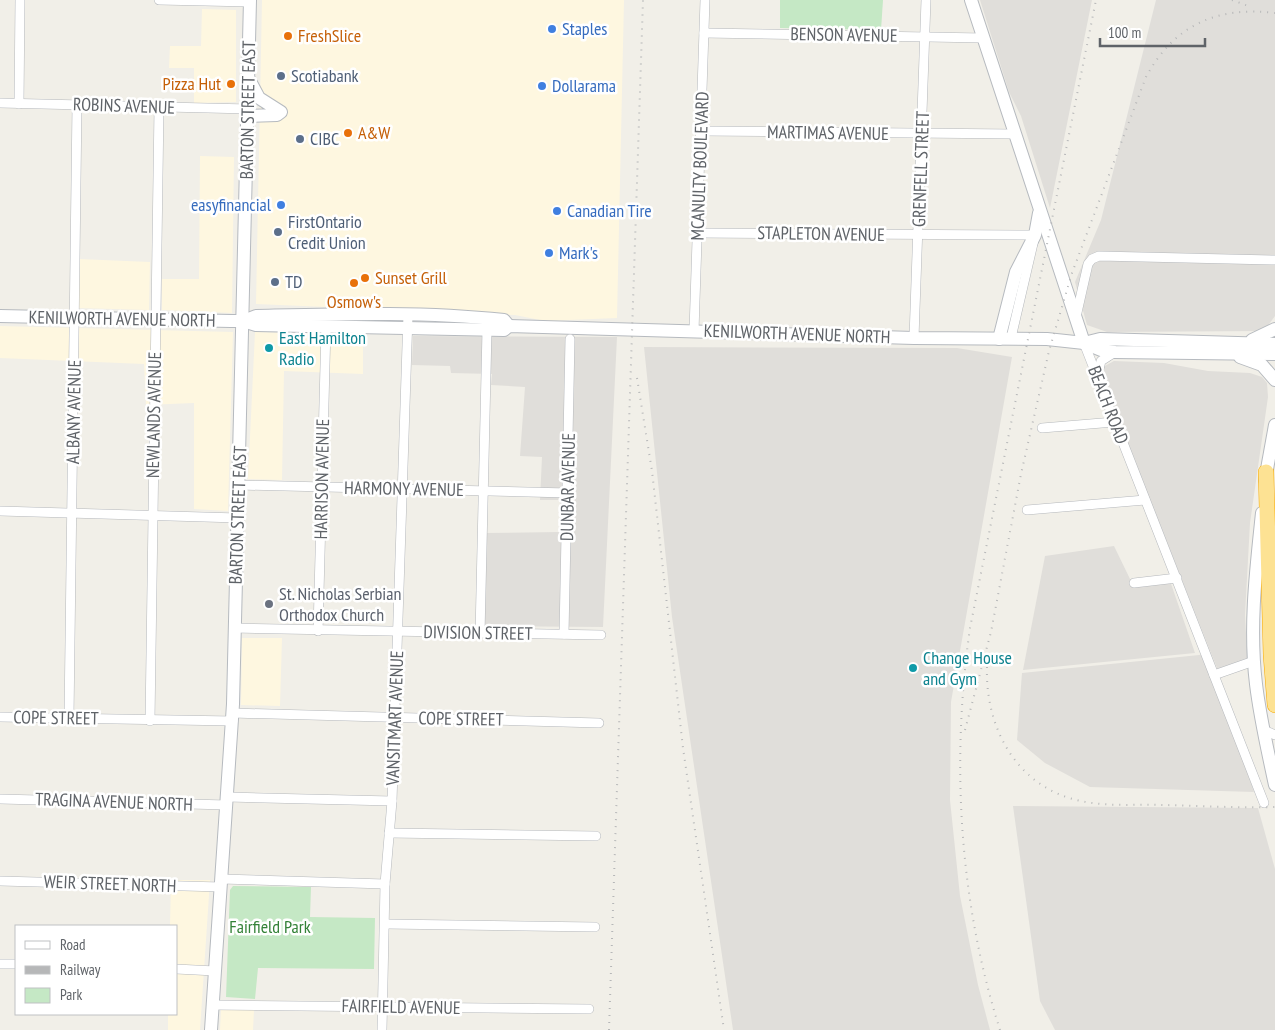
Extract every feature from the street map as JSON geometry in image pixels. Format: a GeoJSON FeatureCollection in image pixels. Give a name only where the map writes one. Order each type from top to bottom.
{"type":"FeatureCollection","features":[{"type":"Feature","properties":{"kind":"highway"},"geometry":{"type":"LineString","coordinates":[[1266,472],[1271,655],[1275,705]]}},
{"type":"Feature","properties":{"kind":"main road","name":"BEACH ROAD"},"geometry":{"type":"LineString","coordinates":[[971,0],[1084,343]]}},
{"type":"Feature","properties":{"kind":"main road","name":"BARTON STREET EAST"},"geometry":{"type":"LineString","coordinates":[[211,1030],[233,717],[250,1]]}},
{"type":"Feature","properties":{"kind":"main road"},"geometry":{"type":"LineString","coordinates":[[248,112],[277,115],[281,112],[279,108],[259,98],[249,78]]}},
{"type":"Feature","properties":{"kind":"main road"},"geometry":{"type":"LineString","coordinates":[[1005,338],[1016,272],[1035,235],[1039,209]]}},
{"type":"Feature","properties":{"kind":"main road","name":"KENILWORTH AVENUE NORTH"},"geometry":{"type":"LineString","coordinates":[[0,316],[243,321],[256,325],[326,327],[479,317],[504,320],[509,326]]}},
{"type":"Feature","properties":{"kind":"main road","name":"KENILWORTH AVENUE NORTH"},"geometry":{"type":"LineString","coordinates":[[243,321],[256,316],[408,322],[487,330],[504,330],[509,326],[914,338],[1005,338],[1084,343],[1100,339],[1275,344]]}},
{"type":"Feature","properties":{"kind":"main road"},"geometry":{"type":"LineString","coordinates":[[1240,342],[1257,339],[1275,329]]}},
{"type":"Feature","properties":{"kind":"main road","name":"KENILWORTH AVENUE NORTH"},"geometry":{"type":"LineString","coordinates":[[1084,343],[1101,350],[1115,352],[1275,354]]}},
{"type":"Feature","properties":{"kind":"main road"},"geometry":{"type":"LineString","coordinates":[[1228,354],[1262,365],[1275,380]]}},
{"type":"Feature","properties":{"kind":"main road"},"geometry":{"type":"LineString","coordinates":[[1275,425],[1266,472],[1253,594],[1254,661],[1271,731],[1275,785]]}},
{"type":"Feature","properties":{"kind":"street"},"geometry":{"type":"LineString","coordinates":[[19,104],[20,0]]}},
{"type":"Feature","properties":{"kind":"street"},"geometry":{"type":"LineString","coordinates":[[159,0],[250,1]]}},
{"type":"Feature","properties":{"kind":"street","name":"MCANULTY BOULEVARD"},"geometry":{"type":"LineString","coordinates":[[694,331],[705,0]]}},
{"type":"Feature","properties":{"kind":"street","name":"GRENFELL STREET"},"geometry":{"type":"LineString","coordinates":[[914,338],[926,0]]}},
{"type":"Feature","properties":{"kind":"street","name":"BENSON AVENUE"},"geometry":{"type":"LineString","coordinates":[[704,33],[983,38]]}},
{"type":"Feature","properties":{"kind":"street","name":"ROBINS AVENUE"},"geometry":{"type":"LineString","coordinates":[[0,103],[248,112]]}},
{"type":"Feature","properties":{"kind":"street","name":"ALBANY AVENUE"},"geometry":{"type":"LineString","coordinates":[[69,718],[76,318],[77,105]]}},
{"type":"Feature","properties":{"kind":"street","name":"NEWLANDS AVENUE"},"geometry":{"type":"LineString","coordinates":[[150,721],[159,108]]}},
{"type":"Feature","properties":{"kind":"street","name":"MARTIMAS AVENUE"},"geometry":{"type":"LineString","coordinates":[[702,131],[1015,134]]}},
{"type":"Feature","properties":{"kind":"street","name":"STAPLETON AVENUE"},"geometry":{"type":"LineString","coordinates":[[698,233],[1035,235]]}},
{"type":"Feature","properties":{"kind":"street"},"geometry":{"type":"LineString","coordinates":[[1076,317],[1088,264],[1092,259],[1099,256],[1275,260]]}},
{"type":"Feature","properties":{"kind":"street","name":"VANSITMART AVENUE"},"geometry":{"type":"LineString","coordinates":[[382,1030],[386,924],[385,884],[392,801],[408,322]]}},
{"type":"Feature","properties":{"kind":"street","name":"HARRISON AVENUE"},"geometry":{"type":"LineString","coordinates":[[318,631],[326,327]]}},
{"type":"Feature","properties":{"kind":"street"},"geometry":{"type":"LineString","coordinates":[[480,634],[487,330]]}},
{"type":"Feature","properties":{"kind":"street","name":"DUNBAR AVENUE"},"geometry":{"type":"LineString","coordinates":[[564,634],[570,339]]}},
{"type":"Feature","properties":{"kind":"street","name":"BEACH ROAD"},"geometry":{"type":"LineString","coordinates":[[1084,343],[1264,803]]}},
{"type":"Feature","properties":{"kind":"street"},"geometry":{"type":"LineString","coordinates":[[1096,377],[1101,361],[1115,352]]}},
{"type":"Feature","properties":{"kind":"street"},"geometry":{"type":"LineString","coordinates":[[1042,428],[1114,422]]}},
{"type":"Feature","properties":{"kind":"street","name":"HARMONY AVENUE"},"geometry":{"type":"LineString","coordinates":[[239,485],[568,493]]}},
{"type":"Feature","properties":{"kind":"street"},"geometry":{"type":"LineString","coordinates":[[1027,510],[1145,500]]}},
{"type":"Feature","properties":{"kind":"street"},"geometry":{"type":"LineString","coordinates":[[0,511],[238,518]]}},
{"type":"Feature","properties":{"kind":"street"},"geometry":{"type":"LineString","coordinates":[[1134,583],[1177,578]]}},
{"type":"Feature","properties":{"kind":"street","name":"DIVISION STREET"},"geometry":{"type":"LineString","coordinates":[[234,628],[601,635]]}},
{"type":"Feature","properties":{"kind":"street"},"geometry":{"type":"LineString","coordinates":[[1214,675],[1254,661]]}},
{"type":"Feature","properties":{"kind":"street","name":"COPE STREET"},"geometry":{"type":"LineString","coordinates":[[0,717],[150,721],[233,717],[395,718],[599,723]]}},
{"type":"Feature","properties":{"kind":"street","name":"TRAGINA AVENUE NORTH"},"geometry":{"type":"LineString","coordinates":[[0,799],[392,801]]}},
{"type":"Feature","properties":{"kind":"street"},"geometry":{"type":"LineString","coordinates":[[389,833],[596,836]]}},
{"type":"Feature","properties":{"kind":"street","name":"WEIR STREET NORTH"},"geometry":{"type":"LineString","coordinates":[[0,881],[385,884]]}},
{"type":"Feature","properties":{"kind":"street"},"geometry":{"type":"LineString","coordinates":[[386,924],[594,927]]}},
{"type":"Feature","properties":{"kind":"street"},"geometry":{"type":"LineString","coordinates":[[0,964],[15,964]]}},
{"type":"Feature","properties":{"kind":"street"},"geometry":{"type":"LineString","coordinates":[[178,969],[215,971]]}},
{"type":"Feature","properties":{"kind":"street","name":"FAIRFIELD AVENUE"},"geometry":{"type":"LineString","coordinates":[[212,1005],[589,1009]]}},
{"type":"Feature","properties":{"kind":"shaded area"},"geometry":{"type":"Polygon","coordinates":[[[262,0],[624,0],[617,318],[545,321],[515,315],[256,304],[262,0]]]}},
{"type":"Feature","properties":{"kind":"shaded area"},"geometry":{"type":"Polygon","coordinates":[[[980,0],[1092,0],[1050,208],[1021,116],[1009,92],[980,0]]]}},
{"type":"Feature","properties":{"kind":"shaded area"},"geometry":{"type":"Polygon","coordinates":[[[1156,0],[1275,0],[1275,316],[1264,331],[1107,332],[1087,325],[1075,282],[1101,220],[1156,0]]]}},
{"type":"Feature","properties":{"kind":"shaded area"},"geometry":{"type":"Polygon","coordinates":[[[202,9],[236,10],[236,102],[194,103],[194,68],[169,68],[170,46],[201,46],[202,9]]]}},
{"type":"Feature","properties":{"kind":"shaded area"},"geometry":{"type":"Polygon","coordinates":[[[200,156],[234,157],[232,313],[162,310],[162,279],[199,279],[200,156]]]}},
{"type":"Feature","properties":{"kind":"shaded area"},"geometry":{"type":"Polygon","coordinates":[[[79,259],[150,262],[149,310],[78,308],[79,259]]]}},
{"type":"Feature","properties":{"kind":"shaded area"},"geometry":{"type":"Polygon","coordinates":[[[0,326],[233,332],[228,511],[194,509],[194,403],[146,405],[144,364],[0,358],[0,326]]]}},
{"type":"Feature","properties":{"kind":"shaded area"},"geometry":{"type":"Polygon","coordinates":[[[255,332],[363,335],[363,374],[284,371],[282,480],[248,479],[255,332]]]}},
{"type":"Feature","properties":{"kind":"shaded area"},"geometry":{"type":"Polygon","coordinates":[[[413,336],[617,337],[603,627],[484,626],[485,533],[560,532],[560,500],[540,500],[542,457],[520,456],[525,387],[491,385],[492,374],[451,373],[450,366],[412,365],[413,336]]]}},
{"type":"Feature","properties":{"kind":"shaded area"},"geometry":{"type":"Polygon","coordinates":[[[644,347],[957,348],[1012,357],[951,702],[950,800],[960,896],[978,985],[990,1030],[733,1030],[672,617],[644,347]]]}},
{"type":"Feature","properties":{"kind":"shaded area"},"geometry":{"type":"Polygon","coordinates":[[[1114,361],[1164,363],[1208,371],[1250,373],[1262,377],[1267,383],[1268,397],[1250,523],[1245,615],[1247,652],[1250,666],[1219,673],[1100,374],[1101,368],[1114,361]]]}},
{"type":"Feature","properties":{"kind":"shaded area"},"geometry":{"type":"Polygon","coordinates":[[[1114,546],[1130,579],[1169,578],[1195,653],[1023,670],[1045,556],[1114,546]]]}},
{"type":"Feature","properties":{"kind":"shaded area"},"geometry":{"type":"Polygon","coordinates":[[[242,638],[282,638],[280,706],[241,705],[242,638]]]}},
{"type":"Feature","properties":{"kind":"shaded area"},"geometry":{"type":"Polygon","coordinates":[[[1209,654],[1219,678],[1254,792],[1090,787],[1045,763],[1017,740],[1022,673],[1209,654]]]}},
{"type":"Feature","properties":{"kind":"shaded area"},"geometry":{"type":"Polygon","coordinates":[[[1013,806],[1258,808],[1275,869],[1275,1030],[1055,1030],[1040,1001],[1013,806]]]}},
{"type":"Feature","properties":{"kind":"shaded area"},"geometry":{"type":"Polygon","coordinates":[[[171,880],[210,880],[200,1030],[168,1030],[168,1015],[178,1015],[178,925],[170,925],[171,880]]]}},
{"type":"Feature","properties":{"kind":"shaded area"},"geometry":{"type":"Polygon","coordinates":[[[221,1009],[254,1010],[253,1030],[220,1030],[221,1009]]]}},
{"type":"Feature","properties":{"kind":"green space"},"geometry":{"type":"Polygon","coordinates":[[[780,0],[883,0],[881,30],[780,28],[780,0]]]}},
{"type":"Feature","properties":{"kind":"green space","name":"Fairfield Park"},"geometry":{"type":"Polygon","coordinates":[[[233,886],[311,887],[310,917],[375,918],[374,969],[258,968],[255,999],[226,997],[230,890],[233,886]]]}},
{"type":"Feature","properties":{"kind":"railway"},"geometry":{"type":"LineString","coordinates":[[609,1030],[643,0]]}},
{"type":"Feature","properties":{"kind":"railway"},"geometry":{"type":"LineString","coordinates":[[1000,1030],[975,932],[967,881],[962,831],[960,780],[964,678],[970,628],[1096,0]]}},
{"type":"Feature","properties":{"kind":"railway"},"geometry":{"type":"LineString","coordinates":[[1232,0],[1251,7]]}},
{"type":"Feature","properties":{"kind":"railway"},"geometry":{"type":"LineString","coordinates":[[965,730],[991,632],[1021,474],[1049,351],[1072,273],[1146,77],[1157,59],[1170,44],[1184,32],[1199,23],[1216,16],[1234,13],[1275,13]]}},
{"type":"Feature","properties":{"kind":"railway"},"geometry":{"type":"LineString","coordinates":[[637,378],[652,471],[683,748],[724,1030]]}},
{"type":"Feature","properties":{"kind":"railway"},"geometry":{"type":"LineString","coordinates":[[987,667],[988,690],[992,712],[999,733],[1009,752],[1023,769],[1039,783],[1059,794],[1081,801],[1102,804],[1275,807]]}},
{"type":"Feature","properties":{"kind":"place","name":"Staples"},"geometry":{"type":"Point","coordinates":[552,29]}},
{"type":"Feature","properties":{"kind":"place","name":"FreshSlice"},"geometry":{"type":"Point","coordinates":[288,36]}},
{"type":"Feature","properties":{"kind":"place","name":"Scotiabank"},"geometry":{"type":"Point","coordinates":[281,76]}},
{"type":"Feature","properties":{"kind":"place","name":"Pizza Hut"},"geometry":{"type":"Point","coordinates":[231,84]}},
{"type":"Feature","properties":{"kind":"place","name":"Dollarama"},"geometry":{"type":"Point","coordinates":[542,86]}},
{"type":"Feature","properties":{"kind":"place","name":"A&W"},"geometry":{"type":"Point","coordinates":[348,133]}},
{"type":"Feature","properties":{"kind":"place","name":"CIBC"},"geometry":{"type":"Point","coordinates":[300,139]}},
{"type":"Feature","properties":{"kind":"place","name":"easyfinancial"},"geometry":{"type":"Point","coordinates":[281,205]}},
{"type":"Feature","properties":{"kind":"place","name":"Canadian Tire"},"geometry":{"type":"Point","coordinates":[557,211]}},
{"type":"Feature","properties":{"kind":"place","name":"FirstOntario Credit Union"},"geometry":{"type":"Point","coordinates":[278,232]}},
{"type":"Feature","properties":{"kind":"place","name":"Mark's"},"geometry":{"type":"Point","coordinates":[549,253]}},
{"type":"Feature","properties":{"kind":"place","name":"Sunset Grill"},"geometry":{"type":"Point","coordinates":[365,278]}},
{"type":"Feature","properties":{"kind":"place","name":"TD"},"geometry":{"type":"Point","coordinates":[275,282]}},
{"type":"Feature","properties":{"kind":"place","name":"Osmow's"},"geometry":{"type":"Point","coordinates":[354,283]}},
{"type":"Feature","properties":{"kind":"place","name":"East Hamilton Radio"},"geometry":{"type":"Point","coordinates":[269,348]}},
{"type":"Feature","properties":{"kind":"place","name":"St. Nicholas Serbian Orthodox Church"},"geometry":{"type":"Point","coordinates":[269,604]}},
{"type":"Feature","properties":{"kind":"place","name":"Change House and Gym"},"geometry":{"type":"Point","coordinates":[913,668]}}]}
